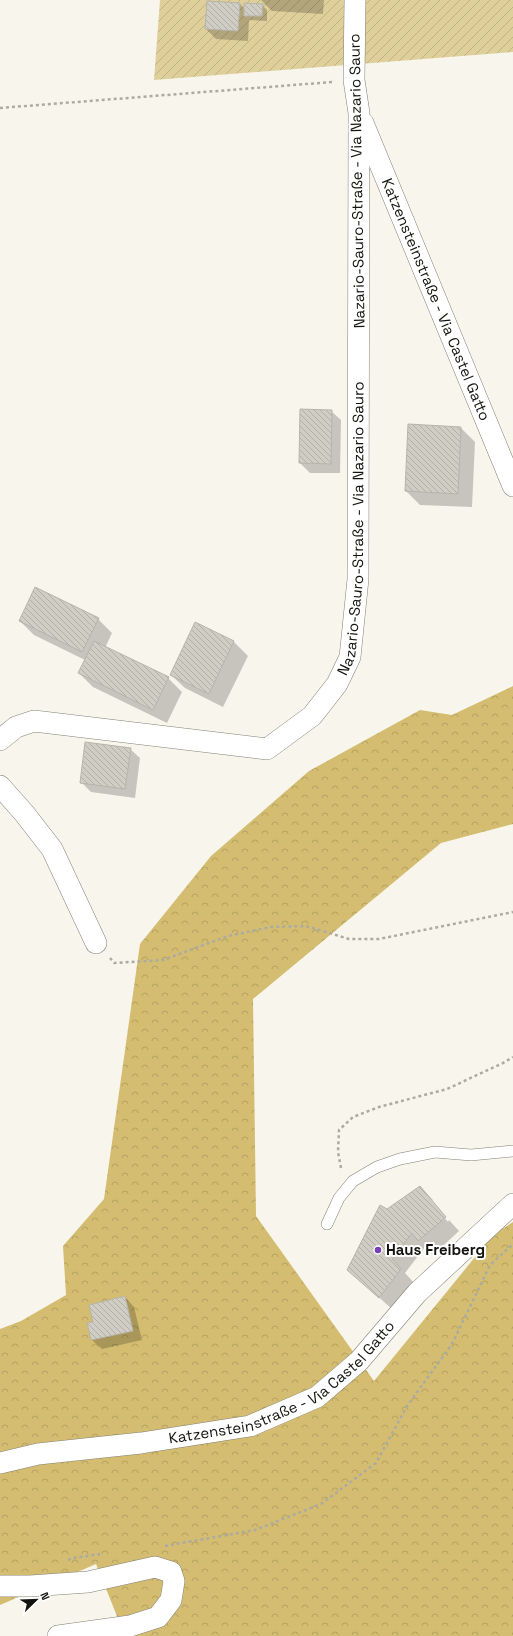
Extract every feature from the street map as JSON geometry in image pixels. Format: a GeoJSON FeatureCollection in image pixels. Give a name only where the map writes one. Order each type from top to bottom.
{"type":"FeatureCollection","features":[{"type":"Feature","properties":{"kind":"street","name":"Nazario-Sauro-Straße - Via Nazario Sauro"},"geometry":{"type":"LineString","coordinates":[[0,740],[16,727],[34,721],[266,749],[312,716],[337,684],[350,657],[358,579],[359,113],[354,80],[356,0]]}},
{"type":"Feature","properties":{"kind":"street","name":"Katzensteinstraße - Via Castel Gatto"},"geometry":{"type":"LineString","coordinates":[[359,113],[513,486]]}},
{"type":"Feature","properties":{"kind":"street"},"geometry":{"type":"LineString","coordinates":[[0,786],[24,813],[52,849],[96,943]]}},
{"type":"Feature","properties":{"kind":"street","name":"Katzensteinstraße - Via Castel Gatto"},"geometry":{"type":"LineString","coordinates":[[0,1463],[38,1454],[141,1443],[250,1426],[317,1397],[359,1361],[417,1293],[513,1204]]}},
{"type":"Feature","properties":{"kind":"street"},"geometry":{"type":"LineString","coordinates":[[0,1586],[30,1586],[88,1582],[155,1567],[171,1572],[174,1581],[171,1600],[158,1617],[130,1626],[58,1636]]}},
{"type":"Feature","properties":{"kind":"lane"},"geometry":{"type":"LineString","coordinates":[[327,1224],[339,1198],[353,1181],[377,1168],[400,1159],[435,1152],[471,1155],[513,1151]]}},
{"type":"Feature","properties":{"kind":"path"},"geometry":{"type":"LineString","coordinates":[[0,108],[354,80]]}},
{"type":"Feature","properties":{"kind":"path"},"geometry":{"type":"LineString","coordinates":[[96,943],[114,963],[163,960],[228,936],[271,927],[306,926],[349,939],[379,939],[513,912]]}},
{"type":"Feature","properties":{"kind":"path"},"geometry":{"type":"LineString","coordinates":[[353,1181],[341,1167],[338,1152],[339,1130],[353,1117],[379,1107],[447,1089],[513,1057]]}},
{"type":"Feature","properties":{"kind":"path"},"geometry":{"type":"LineString","coordinates":[[160,1547],[255,1530],[321,1504],[376,1463],[407,1406],[452,1344],[490,1265],[513,1244]]}},
{"type":"Feature","properties":{"kind":"path"},"geometry":{"type":"LineString","coordinates":[[66,1561],[72,1558],[102,1554]]}},
{"type":"Feature","properties":{"kind":"green space"},"geometry":{"type":"Polygon","coordinates":[[[513,686],[513,824],[441,843],[253,999],[256,1216],[374,1381],[493,1235],[513,1222],[513,1636],[125,1636],[96,1564],[0,1605],[0,1329],[21,1321],[66,1295],[63,1246],[104,1199],[140,944],[211,856],[309,771],[420,710],[452,715],[513,686]]]}},
{"type":"Feature","properties":{"kind":"shaded area"},"geometry":{"type":"Polygon","coordinates":[[[160,0],[513,0],[513,52],[154,80],[160,0]]]}},
{"type":"Feature","properties":{"kind":"building"},"geometry":{"type":"Polygon","coordinates":[[[207,1],[240,3],[238,31],[205,29],[207,1]]]}},
{"type":"Feature","properties":{"kind":"building"},"geometry":{"type":"Polygon","coordinates":[[[244,3],[263,4],[262,16],[244,16],[244,3]]]}},
{"type":"Feature","properties":{"kind":"building"},"geometry":{"type":"Polygon","coordinates":[[[300,409],[332,410],[331,464],[299,463],[300,409]]]}},
{"type":"Feature","properties":{"kind":"building"},"geometry":{"type":"Polygon","coordinates":[[[408,424],[461,427],[458,494],[405,491],[408,424]]]}},
{"type":"Feature","properties":{"kind":"building"},"geometry":{"type":"Polygon","coordinates":[[[35,587],[99,618],[82,652],[19,621],[35,587]]]}},
{"type":"Feature","properties":{"kind":"building"},"geometry":{"type":"Polygon","coordinates":[[[195,622],[234,641],[209,694],[170,675],[195,622]]]}},
{"type":"Feature","properties":{"kind":"building"},"geometry":{"type":"Polygon","coordinates":[[[94,641],[169,677],[153,710],[78,673],[94,641]]]}},
{"type":"Feature","properties":{"kind":"building"},"geometry":{"type":"Polygon","coordinates":[[[85,742],[131,748],[125,789],[80,783],[85,742]]]}},
{"type":"Feature","properties":{"kind":"building","name":"Haus Freiberg"},"geometry":{"type":"Polygon","coordinates":[[[420,1186],[446,1217],[418,1241],[412,1233],[392,1259],[401,1269],[379,1298],[347,1270],[380,1205],[387,1209],[420,1186]]]}},
{"type":"Feature","properties":{"kind":"building"},"geometry":{"type":"Polygon","coordinates":[[[125,1296],[133,1331],[91,1340],[87,1323],[93,1322],[89,1305],[125,1296]]]}},
{"type":"Feature","properties":{"kind":"place","name":"Haus Freiberg"},"geometry":{"type":"Point","coordinates":[378,1250]}}]}
